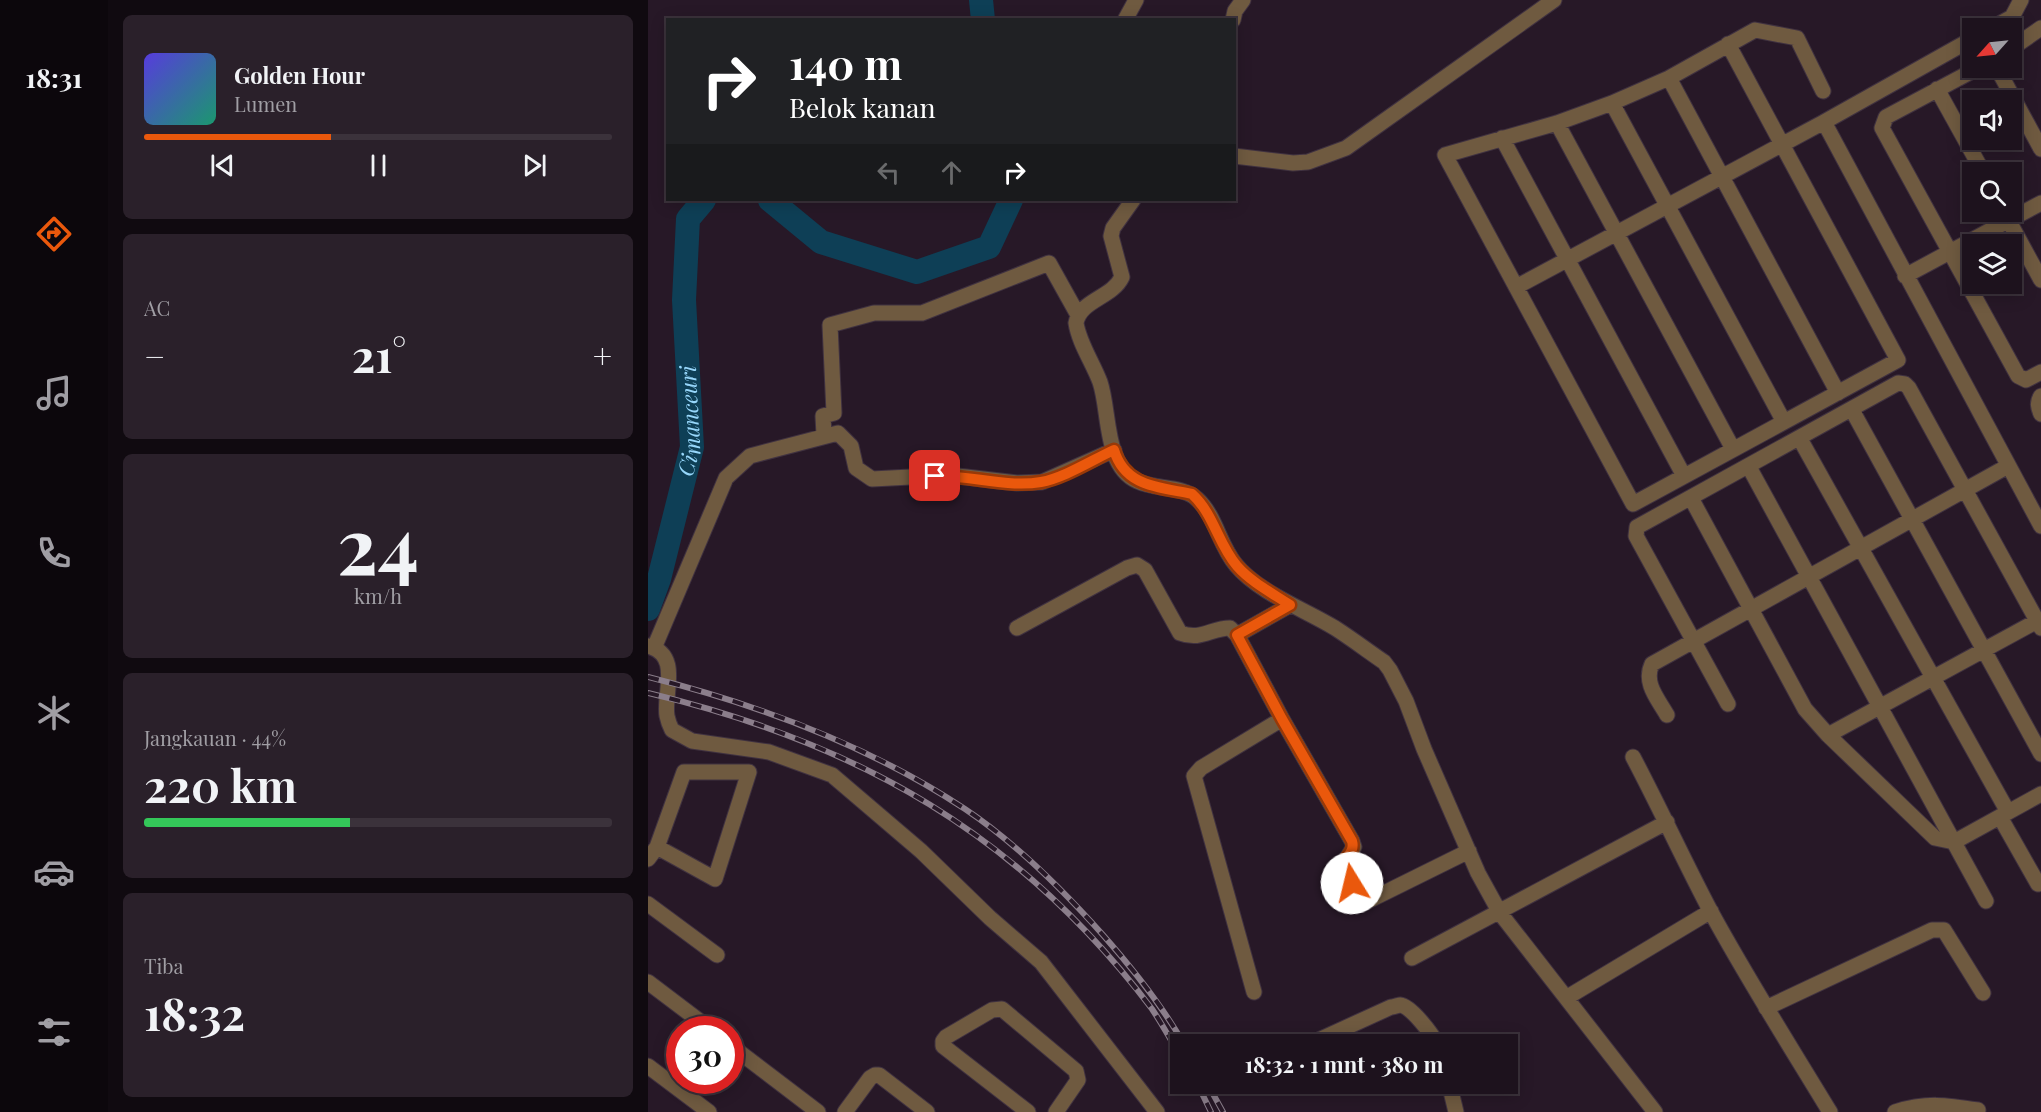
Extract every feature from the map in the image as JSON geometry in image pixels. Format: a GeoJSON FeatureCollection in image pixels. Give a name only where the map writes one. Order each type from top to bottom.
{"type":"FeatureCollection","features":[{"type":"Feature","properties":{"kind":"street"},"geometry":{"type":"LineString","coordinates":[[1126,18],[1136,0]]}},
{"type":"Feature","properties":{"kind":"street"},"geometry":{"type":"LineString","coordinates":[[1233,18],[1235,10],[1243,0]]}},
{"type":"Feature","properties":{"kind":"street"},"geometry":{"type":"LineString","coordinates":[[1236,156],[1293,163],[1308,162],[1346,148],[1554,0]]}},
{"type":"Feature","properties":{"kind":"street"},"geometry":{"type":"LineString","coordinates":[[2012,18],[2021,0]]}},
{"type":"Feature","properties":{"kind":"street"},"geometry":{"type":"LineString","coordinates":[[2022,41],[2041,28]]}},
{"type":"Feature","properties":{"kind":"street"},"geometry":{"type":"LineString","coordinates":[[1728,44],[1898,360],[1633,504],[1445,155],[1557,123],[1612,103],[1668,78],[1728,44],[1755,30],[1797,38],[1823,91]]}},
{"type":"Feature","properties":{"kind":"street"},"geometry":{"type":"LineString","coordinates":[[1516,287],[1824,122],[1962,45]]}},
{"type":"Feature","properties":{"kind":"street"},"geometry":{"type":"LineString","coordinates":[[1962,76],[1886,117],[1882,128],[2018,376],[2026,380],[2041,372]]}},
{"type":"Feature","properties":{"kind":"street"},"geometry":{"type":"LineString","coordinates":[[1668,78],[1838,393]]}},
{"type":"Feature","properties":{"kind":"street"},"geometry":{"type":"LineString","coordinates":[[2002,78],[2041,149]]}},
{"type":"Feature","properties":{"kind":"street"},"geometry":{"type":"LineString","coordinates":[[1937,89],[1977,162]]}},
{"type":"Feature","properties":{"kind":"street"},"geometry":{"type":"LineString","coordinates":[[1612,103],[1784,422]]}},
{"type":"Feature","properties":{"kind":"street"},"geometry":{"type":"LineString","coordinates":[[1824,122],[2041,526]]}},
{"type":"Feature","properties":{"kind":"street"},"geometry":{"type":"LineString","coordinates":[[1557,123],[1733,449]]}},
{"type":"Feature","properties":{"kind":"street"},"geometry":{"type":"LineString","coordinates":[[1502,138],[1684,476]]}},
{"type":"Feature","properties":{"kind":"street"},"geometry":{"type":"LineString","coordinates":[[1078,315],[1110,292],[1122,277],[1111,236],[1113,228],[1132,201]]}},
{"type":"Feature","properties":{"kind":"street"},"geometry":{"type":"LineString","coordinates":[[2022,210],[2041,203]]}},
{"type":"Feature","properties":{"kind":"street"},"geometry":{"type":"LineString","coordinates":[[1905,276],[1996,222]]}},
{"type":"Feature","properties":{"kind":"street"},"geometry":{"type":"LineString","coordinates":[[2009,222],[2041,280]]}},
{"type":"Feature","properties":{"kind":"street"},"geometry":{"type":"LineString","coordinates":[[824,435],[823,416],[834,413],[830,325],[874,313],[922,313],[1049,263],[1078,315],[1077,328],[1102,392],[1110,438],[1120,465],[1126,474],[1137,481],[1192,494],[1207,509],[1236,565],[1248,577],[1290,605],[1334,628],[1384,662],[1406,701],[1424,749],[1478,873],[1500,913],[1613,1055],[1654,1112]]}},
{"type":"Feature","properties":{"kind":"street"},"geometry":{"type":"LineString","coordinates":[[1728,704],[1636,536],[1637,527],[1898,383],[1905,384],[2039,625],[1984,650],[1828,735]]}},
{"type":"Feature","properties":{"kind":"street"},"geometry":{"type":"LineString","coordinates":[[2041,396],[2038,408],[2041,414]]}},
{"type":"Feature","properties":{"kind":"street"},"geometry":{"type":"LineString","coordinates":[[1852,410],[2041,754]]}},
{"type":"Feature","properties":{"kind":"street"},"geometry":{"type":"LineString","coordinates":[[1114,450],[1042,482],[1017,483],[949,475],[872,479],[856,468],[851,446],[837,433],[750,456],[726,478],[651,647],[664,658],[670,672],[667,715],[672,730],[692,741],[769,752],[832,776],[921,850],[990,918],[1041,962],[1157,1112]]}},
{"type":"Feature","properties":{"kind":"street"},"geometry":{"type":"LineString","coordinates":[[1800,439],[1933,678],[2038,885]]}},
{"type":"Feature","properties":{"kind":"street"},"geometry":{"type":"LineString","coordinates":[[1667,715],[1648,682],[1648,671],[1652,664],[2008,466]]}},
{"type":"Feature","properties":{"kind":"street"},"geometry":{"type":"LineString","coordinates":[[1749,467],[1986,901]]}},
{"type":"Feature","properties":{"kind":"street"},"geometry":{"type":"LineString","coordinates":[[1691,498],[1805,709],[1828,735],[1935,838],[1954,842],[2041,794]]}},
{"type":"Feature","properties":{"kind":"street"},"geometry":{"type":"LineString","coordinates":[[1017,628],[1127,568],[1137,565],[1145,570],[1180,633],[1188,636],[1202,636],[1230,628],[1237,635],[1352,841],[1354,847],[1343,869],[1361,897],[1370,900],[1469,851]]}},
{"type":"Feature","properties":{"kind":"street"},"geometry":{"type":"LineString","coordinates":[[1237,635],[1290,605]]}},
{"type":"Feature","properties":{"kind":"street"},"geometry":{"type":"LineString","coordinates":[[1254,992],[1194,776],[1201,768],[1282,719]]}},
{"type":"Feature","properties":{"kind":"street"},"geometry":{"type":"LineString","coordinates":[[1632,758],[1711,911],[1766,1008],[1830,1112]]}},
{"type":"Feature","properties":{"kind":"street"},"geometry":{"type":"LineString","coordinates":[[684,772],[749,772],[715,879],[652,853],[684,772]]}},
{"type":"Feature","properties":{"kind":"street"},"geometry":{"type":"LineString","coordinates":[[1412,958],[1667,822]]}},
{"type":"Feature","properties":{"kind":"street"},"geometry":{"type":"LineString","coordinates":[[648,904],[717,955]]}},
{"type":"Feature","properties":{"kind":"street"},"geometry":{"type":"LineString","coordinates":[[1566,998],[1711,911]]}},
{"type":"Feature","properties":{"kind":"street"},"geometry":{"type":"LineString","coordinates":[[1766,1008],[1932,930],[1940,929],[1944,930],[1983,993]]}},
{"type":"Feature","properties":{"kind":"street"},"geometry":{"type":"LineString","coordinates":[[648,982],[693,1016]]}},
{"type":"Feature","properties":{"kind":"street"},"geometry":{"type":"LineString","coordinates":[[1332,1034],[1400,1005],[1407,1008],[1432,1034]]}},
{"type":"Feature","properties":{"kind":"street"},"geometry":{"type":"LineString","coordinates":[[1028,1112],[943,1046],[946,1037],[992,1010],[1002,1009],[1076,1071],[1078,1080],[1056,1112]]}},
{"type":"Feature","properties":{"kind":"street"},"geometry":{"type":"LineString","coordinates":[[744,1056],[818,1112]]}},
{"type":"Feature","properties":{"kind":"street"},"geometry":{"type":"LineString","coordinates":[[648,1066],[709,1112]]}},
{"type":"Feature","properties":{"kind":"street"},"geometry":{"type":"LineString","coordinates":[[845,1112],[870,1078],[879,1075],[927,1112]]}},
{"type":"Feature","properties":{"kind":"street"},"geometry":{"type":"LineString","coordinates":[[1452,1094],[1456,1112]]}},
{"type":"Feature","properties":{"kind":"street"},"geometry":{"type":"LineString","coordinates":[[1895,1112],[1931,1104],[1978,1110]]}},
{"type":"Feature","properties":{"kind":"waterway","name":"Cimanceuri"},"geometry":{"type":"LineString","coordinates":[[981,0],[983,18]]}},
{"type":"Feature","properties":{"kind":"waterway","name":"Cimanceuri"},"geometry":{"type":"LineString","coordinates":[[648,609],[659,579],[692,447],[684,300],[688,219],[703,201]]}},
{"type":"Feature","properties":{"kind":"waterway","name":"Cimanceuri"},"geometry":{"type":"LineString","coordinates":[[771,201],[821,242],[917,272],[989,247],[1011,201]]}},
{"type":"Feature","properties":{"kind":"railway"},"geometry":{"type":"LineString","coordinates":[[648,677],[731,700],[852,746],[928,786],[965,809],[984,822],[1055,884],[1114,948],[1146,987],[1178,1034]]}},
{"type":"Feature","properties":{"kind":"railway"},"geometry":{"type":"LineString","coordinates":[[648,693],[725,714],[797,739],[865,769],[930,804],[990,846],[1047,893],[1101,948],[1152,1009],[1170,1038]]}},
{"type":"Feature","properties":{"kind":"railway"},"geometry":{"type":"LineString","coordinates":[[1202,1094],[1211,1112]]}},
{"type":"Feature","properties":{"kind":"railway"},"geometry":{"type":"LineString","coordinates":[[1213,1094],[1223,1112]]}},
{"type":"Feature","properties":{"kind":"route"},"geometry":{"type":"LineString","coordinates":[[935,476],[949,475],[1017,483],[1042,482],[1114,450],[1126,474],[1137,481],[1192,494],[1199,500],[1207,509],[1236,565],[1248,577],[1290,605],[1237,635],[1352,841],[1354,847],[1343,869],[1352,883]]}}]}
